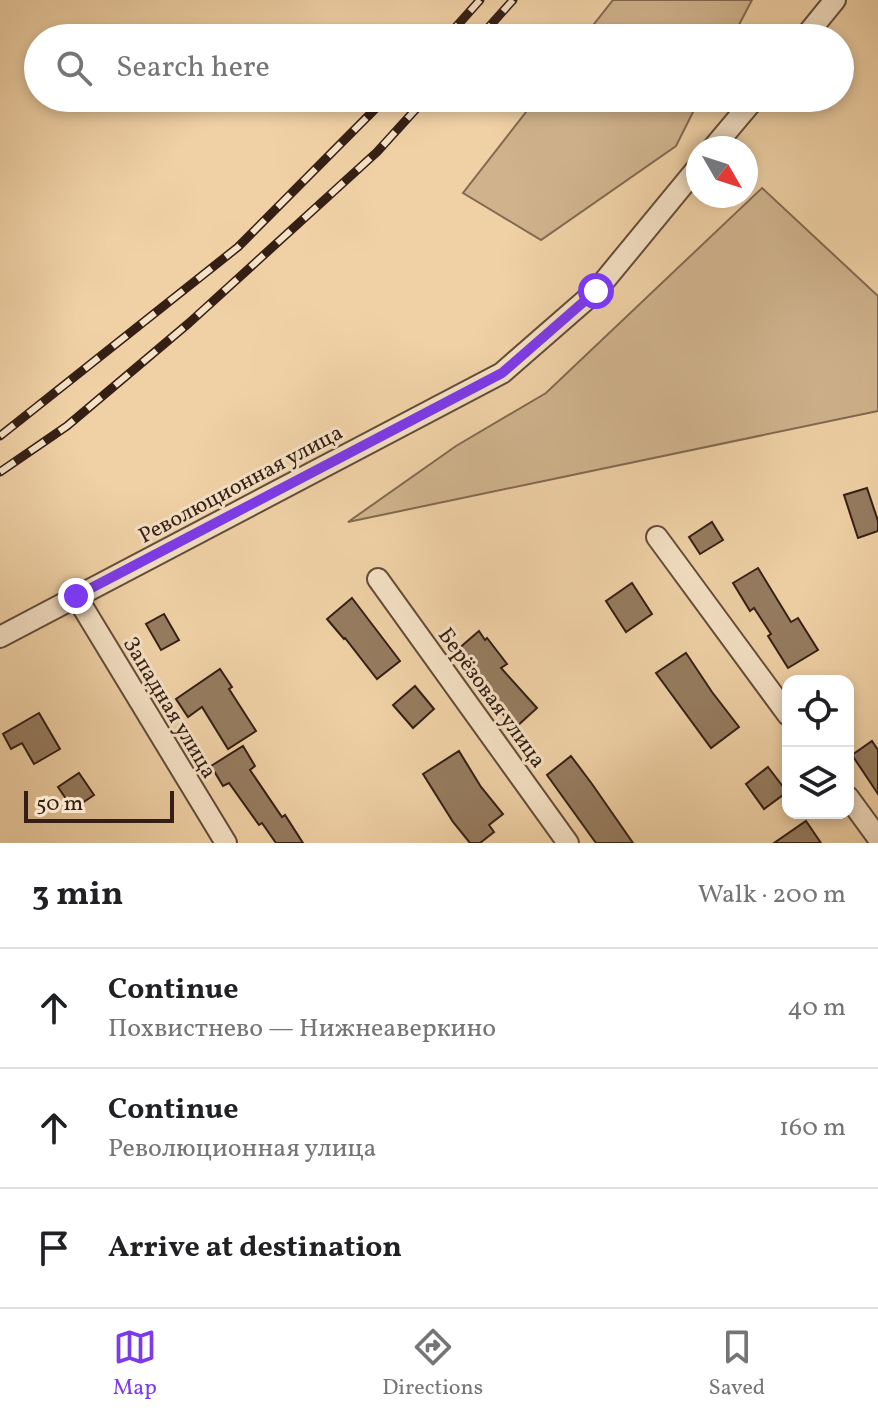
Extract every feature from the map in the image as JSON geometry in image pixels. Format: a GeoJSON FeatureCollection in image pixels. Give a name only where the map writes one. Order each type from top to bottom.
{"type":"FeatureCollection","features":[{"type":"Feature","properties":{"kind":"street"},"geometry":{"type":"LineString","coordinates":[[815,24],[835,0]]}},
{"type":"Feature","properties":{"kind":"street"},"geometry":{"type":"LineString","coordinates":[[723,136],[743,112]]}},
{"type":"Feature","properties":{"kind":"street","name":"Революционная улица"},"geometry":{"type":"LineString","coordinates":[[0,637],[502,373],[596,291],[686,182]]}},
{"type":"Feature","properties":{"kind":"street"},"geometry":{"type":"LineString","coordinates":[[657,537],[782,707]]}},
{"type":"Feature","properties":{"kind":"street","name":"Берёзовая улица"},"geometry":{"type":"LineString","coordinates":[[378,579],[568,843]]}},
{"type":"Feature","properties":{"kind":"street","name":"Западная улица"},"geometry":{"type":"LineString","coordinates":[[76,596],[226,843]]}},
{"type":"Feature","properties":{"kind":"street"},"geometry":{"type":"LineString","coordinates":[[854,805],[878,838]]}},
{"type":"Feature","properties":{"kind":"shaded area"},"geometry":{"type":"Polygon","coordinates":[[[613,0],[752,0],[739,24],[594,24],[613,0]]]}},
{"type":"Feature","properties":{"kind":"shaded area"},"geometry":{"type":"Polygon","coordinates":[[[526,112],[693,112],[676,146],[541,240],[463,193],[526,112]]]}},
{"type":"Feature","properties":{"kind":"shaded area"},"geometry":{"type":"Polygon","coordinates":[[[762,188],[878,296],[878,411],[348,522],[456,446],[546,393],[741,208],[758,208],[758,192],[762,188]]]}},
{"type":"Feature","properties":{"kind":"building"},"geometry":{"type":"Polygon","coordinates":[[[867,488],[878,521],[878,531],[858,538],[844,495],[867,488]]]}},
{"type":"Feature","properties":{"kind":"building"},"geometry":{"type":"Polygon","coordinates":[[[712,522],[723,540],[700,554],[689,537],[712,522]]]}},
{"type":"Feature","properties":{"kind":"building"},"geometry":{"type":"Polygon","coordinates":[[[758,568],[791,622],[798,618],[818,650],[788,668],[768,636],[771,634],[754,608],[750,611],[733,583],[758,568]]]}},
{"type":"Feature","properties":{"kind":"building"},"geometry":{"type":"Polygon","coordinates":[[[632,583],[652,614],[626,632],[606,601],[632,583]]]}},
{"type":"Feature","properties":{"kind":"building"},"geometry":{"type":"Polygon","coordinates":[[[352,598],[400,661],[377,679],[327,619],[352,598]]]}},
{"type":"Feature","properties":{"kind":"building"},"geometry":{"type":"Polygon","coordinates":[[[164,614],[179,640],[161,650],[146,624],[164,614]]]}},
{"type":"Feature","properties":{"kind":"building"},"geometry":{"type":"Polygon","coordinates":[[[479,631],[507,664],[501,668],[537,708],[515,728],[457,650],[479,631]]]}},
{"type":"Feature","properties":{"kind":"building"},"geometry":{"type":"Polygon","coordinates":[[[686,653],[739,727],[711,748],[656,673],[686,653]]]}},
{"type":"Feature","properties":{"kind":"building"},"geometry":{"type":"Polygon","coordinates":[[[220,669],[256,731],[228,749],[202,707],[188,717],[176,699],[220,669]]]}},
{"type":"Feature","properties":{"kind":"building"},"geometry":{"type":"Polygon","coordinates":[[[415,686],[434,709],[413,728],[393,705],[415,686]]]}},
{"type":"Feature","properties":{"kind":"building"},"geometry":{"type":"Polygon","coordinates":[[[39,713],[60,749],[34,764],[22,743],[11,749],[3,734],[39,713]]]}},
{"type":"Feature","properties":{"kind":"building"},"geometry":{"type":"Polygon","coordinates":[[[872,741],[878,750],[878,794],[854,758],[854,754],[872,741]]]}},
{"type":"Feature","properties":{"kind":"building"},"geometry":{"type":"Polygon","coordinates":[[[243,746],[255,766],[250,770],[303,843],[276,843],[229,783],[223,786],[211,766],[243,746]]]}},
{"type":"Feature","properties":{"kind":"building"},"geometry":{"type":"Polygon","coordinates":[[[459,751],[481,787],[503,814],[489,825],[494,832],[480,843],[470,843],[423,774],[459,751]]]}},
{"type":"Feature","properties":{"kind":"building"},"geometry":{"type":"Polygon","coordinates":[[[571,756],[633,843],[596,843],[547,775],[571,756]]]}},
{"type":"Feature","properties":{"kind":"building"},"geometry":{"type":"Polygon","coordinates":[[[768,767],[782,785],[782,796],[764,809],[746,784],[768,767]]]}},
{"type":"Feature","properties":{"kind":"building"},"geometry":{"type":"Polygon","coordinates":[[[79,773],[94,795],[73,809],[58,787],[79,773]]]}},
{"type":"Feature","properties":{"kind":"building"},"geometry":{"type":"Polygon","coordinates":[[[806,821],[821,843],[774,843],[806,821]]]}},
{"type":"Feature","properties":{"kind":"railway"},"geometry":{"type":"LineString","coordinates":[[459,24],[480,0]]}},
{"type":"Feature","properties":{"kind":"railway"},"geometry":{"type":"LineString","coordinates":[[492,24],[513,0]]}},
{"type":"Feature","properties":{"kind":"railway"},"geometry":{"type":"LineString","coordinates":[[0,436],[238,247],[372,112]]}},
{"type":"Feature","properties":{"kind":"railway"},"geometry":{"type":"LineString","coordinates":[[0,472],[67,426],[189,323],[377,152],[413,112]]}},
{"type":"Feature","properties":{"kind":"route"},"geometry":{"type":"LineString","coordinates":[[76,596],[502,373],[596,291]]}}]}
